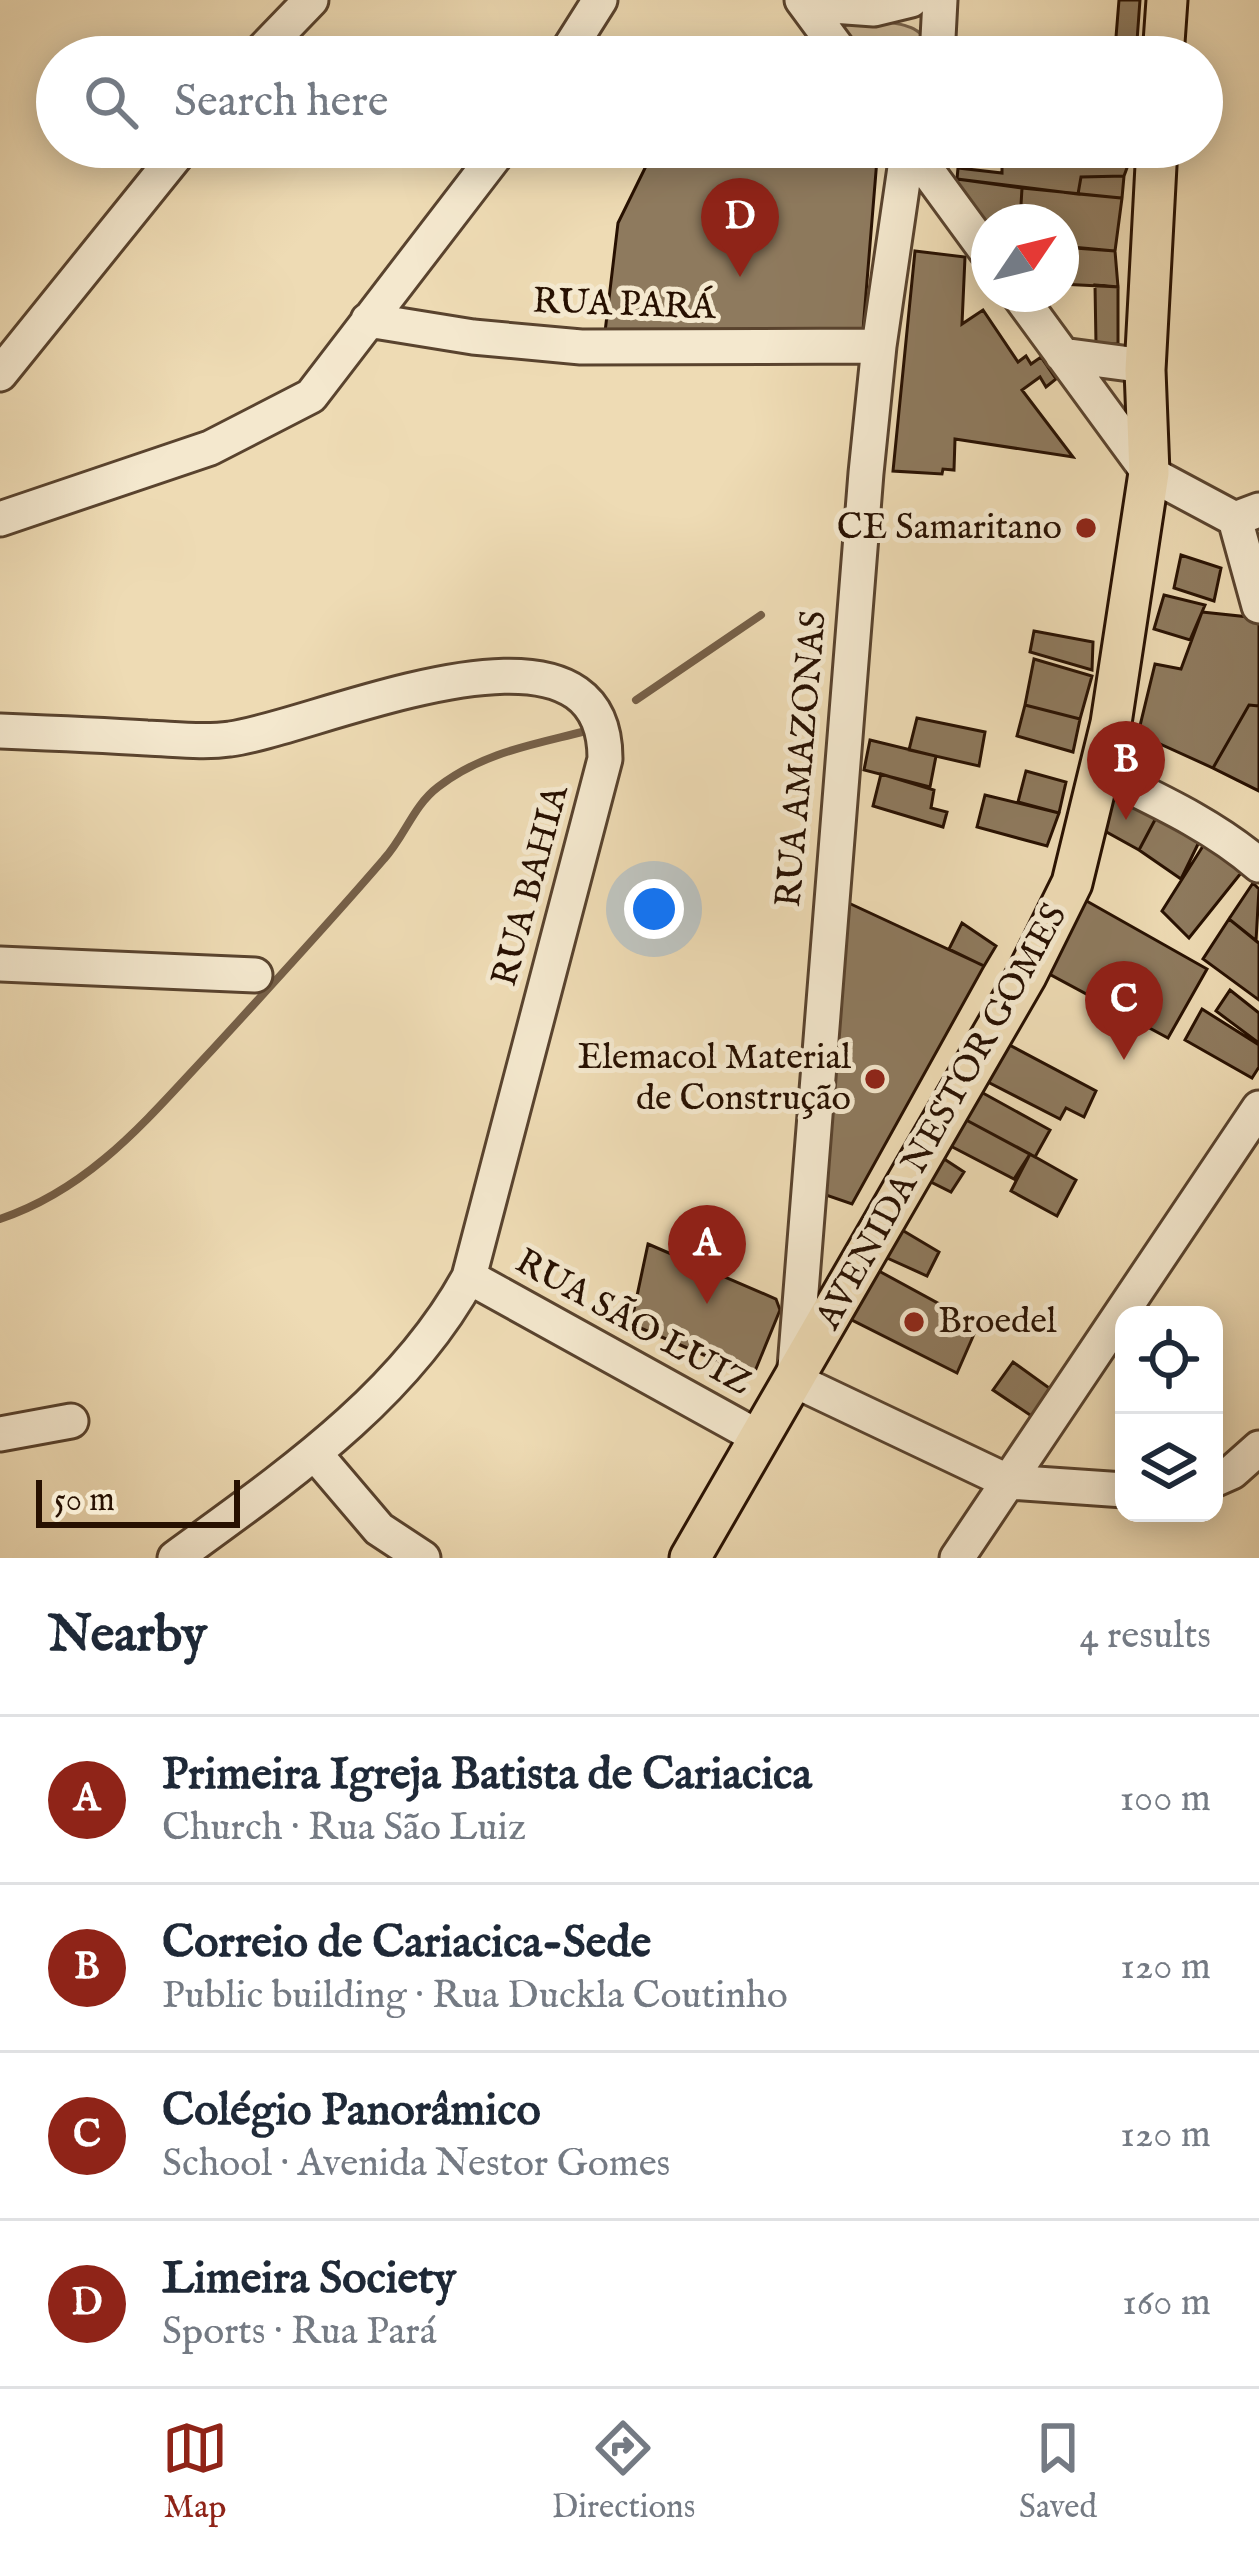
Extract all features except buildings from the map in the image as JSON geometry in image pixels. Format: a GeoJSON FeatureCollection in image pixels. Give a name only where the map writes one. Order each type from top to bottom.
{"type":"FeatureCollection","features":[{"type":"Feature","properties":{"kind":"main road"},"geometry":{"type":"LineString","coordinates":[[1164,36],[1167,0]]}},
{"type":"Feature","properties":{"kind":"main road","name":"AVENIDA NESTOR GOMES"},"geometry":{"type":"LineString","coordinates":[[690,1558],[1054,923],[1084,848],[1102,773],[1149,473],[1145,366],[1156,168]]}},
{"type":"Feature","properties":{"kind":"street"},"geometry":{"type":"LineString","coordinates":[[276,36],[311,0]]}},
{"type":"Feature","properties":{"kind":"street"},"geometry":{"type":"LineString","coordinates":[[577,36],[600,0]]}},
{"type":"Feature","properties":{"kind":"street"},"geometry":{"type":"LineString","coordinates":[[804,2],[874,9],[911,0]]}},
{"type":"Feature","properties":{"kind":"street"},"geometry":{"type":"LineString","coordinates":[[938,36],[940,0]]}},
{"type":"Feature","properties":{"kind":"street"},"geometry":{"type":"LineString","coordinates":[[804,2],[829,36]]}},
{"type":"Feature","properties":{"kind":"street"},"geometry":{"type":"LineString","coordinates":[[0,374],[166,168]]}},
{"type":"Feature","properties":{"kind":"street"},"geometry":{"type":"LineString","coordinates":[[2,516],[210,448],[287,411],[327,380],[486,168]]}},
{"type":"Feature","properties":{"kind":"street","name":"RUA AMAZONAS"},"geometry":{"type":"LineString","coordinates":[[794,1380],[833,854],[879,346],[906,168]]}},
{"type":"Feature","properties":{"kind":"street"},"geometry":{"type":"LineString","coordinates":[[937,168],[971,225]]}},
{"type":"Feature","properties":{"kind":"street"},"geometry":{"type":"LineString","coordinates":[[1031,312],[1149,473],[1247,514],[1259,606]]}},
{"type":"Feature","properties":{"kind":"street","name":"RUA PARÁ"},"geometry":{"type":"LineString","coordinates":[[368,320],[472,337],[581,347],[879,346]]}},
{"type":"Feature","properties":{"kind":"street"},"geometry":{"type":"LineString","coordinates":[[1062,355],[1145,366]]}},
{"type":"Feature","properties":{"kind":"street","name":"RUA BAHIA"},"geometry":{"type":"LineString","coordinates":[[0,731],[229,740],[415,689],[512,675],[571,688],[605,737],[604,759],[469,1277],[430,1339],[316,1455],[175,1558]]}},
{"type":"Feature","properties":{"kind":"street"},"geometry":{"type":"LineString","coordinates":[[1102,773],[1234,843],[1259,865]]}},
{"type":"Feature","properties":{"kind":"street"},"geometry":{"type":"LineString","coordinates":[[0,964],[255,975]]}},
{"type":"Feature","properties":{"kind":"street"},"geometry":{"type":"LineString","coordinates":[[957,1558],[1259,1108]]}},
{"type":"Feature","properties":{"kind":"street","name":"RUA SÃO LUIZ"},"geometry":{"type":"LineString","coordinates":[[469,1277],[758,1437]]}},
{"type":"Feature","properties":{"kind":"street"},"geometry":{"type":"LineString","coordinates":[[794,1380],[1009,1482],[1115,1489]]}},
{"type":"Feature","properties":{"kind":"street"},"geometry":{"type":"LineString","coordinates":[[0,1433],[71,1420]]}},
{"type":"Feature","properties":{"kind":"street"},"geometry":{"type":"LineString","coordinates":[[1223,1476],[1259,1448]]}},
{"type":"Feature","properties":{"kind":"street"},"geometry":{"type":"LineString","coordinates":[[316,1455],[380,1529],[423,1558]]}},
{"type":"Feature","properties":{"kind":"shaded area"},"geometry":{"type":"Polygon","coordinates":[[[880,21],[906,26],[922,36],[842,36],[838,26],[880,21]]]}},
{"type":"Feature","properties":{"kind":"waterway"},"geometry":{"type":"LineString","coordinates":[[636,700],[761,615]]}},
{"type":"Feature","properties":{"kind":"waterway"},"geometry":{"type":"LineString","coordinates":[[0,1219],[63,1189],[141,1125],[363,883],[438,787],[489,758],[582,732]]}},
{"type":"Feature","properties":{"kind":"place","name":"Limeira Society"},"geometry":{"type":"Point","coordinates":[740,277]}},
{"type":"Feature","properties":{"kind":"place","name":"CE Samaritano"},"geometry":{"type":"Point","coordinates":[1086,528]}},
{"type":"Feature","properties":{"kind":"place","name":"Correio de Cariacica-Sede"},"geometry":{"type":"Point","coordinates":[1126,820]}},
{"type":"Feature","properties":{"kind":"place","name":"Colégio Panorâmico"},"geometry":{"type":"Point","coordinates":[1124,1060]}},
{"type":"Feature","properties":{"kind":"place","name":"Elemacol Material de Construção"},"geometry":{"type":"Point","coordinates":[875,1079]}},
{"type":"Feature","properties":{"kind":"place","name":"Primeira Igreja Batista de Cariacica"},"geometry":{"type":"Point","coordinates":[707,1304]}},
{"type":"Feature","properties":{"kind":"place","name":"Broedel"},"geometry":{"type":"Point","coordinates":[914,1322]}}]}
